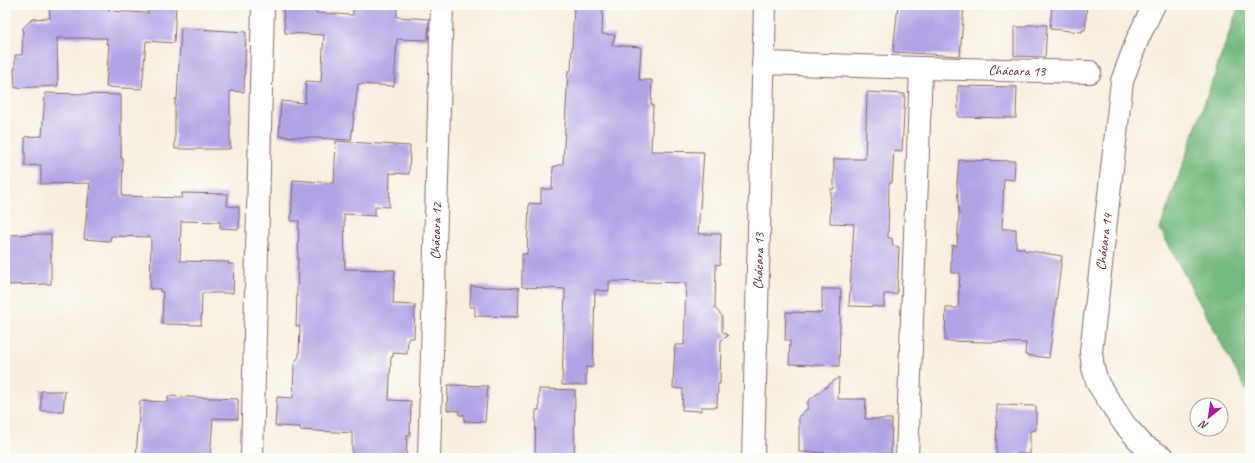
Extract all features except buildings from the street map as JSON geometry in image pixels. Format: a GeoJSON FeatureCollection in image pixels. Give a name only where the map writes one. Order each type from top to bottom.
{"type":"FeatureCollection","features":[{"type":"Feature","properties":{"kind":"street"},"geometry":{"type":"LineString","coordinates":[[252,458],[263,5]]}},
{"type":"Feature","properties":{"kind":"street","name":"Chácara 12"},"geometry":{"type":"LineString","coordinates":[[429,458],[442,5]]}},
{"type":"Feature","properties":{"kind":"street","name":"Chácara 13"},"geometry":{"type":"LineString","coordinates":[[753,458],[765,5]]}},
{"type":"Feature","properties":{"kind":"street","name":"Chácara 14"},"geometry":{"type":"LineString","coordinates":[[1154,5],[1138,38],[1122,81],[1091,352],[1093,368],[1098,384],[1125,425],[1143,445],[1164,458]]}},
{"type":"Feature","properties":{"kind":"street","name":"Chácara 13"},"geometry":{"type":"LineString","coordinates":[[763,63],[1090,72]]}},
{"type":"Feature","properties":{"kind":"street"},"geometry":{"type":"LineString","coordinates":[[907,458],[921,68]]}},
{"type":"Feature","properties":{"kind":"green space"},"geometry":{"type":"Polygon","coordinates":[[[1239,5],[1250,5],[1250,397],[1160,229],[1239,5]]]}}]}
